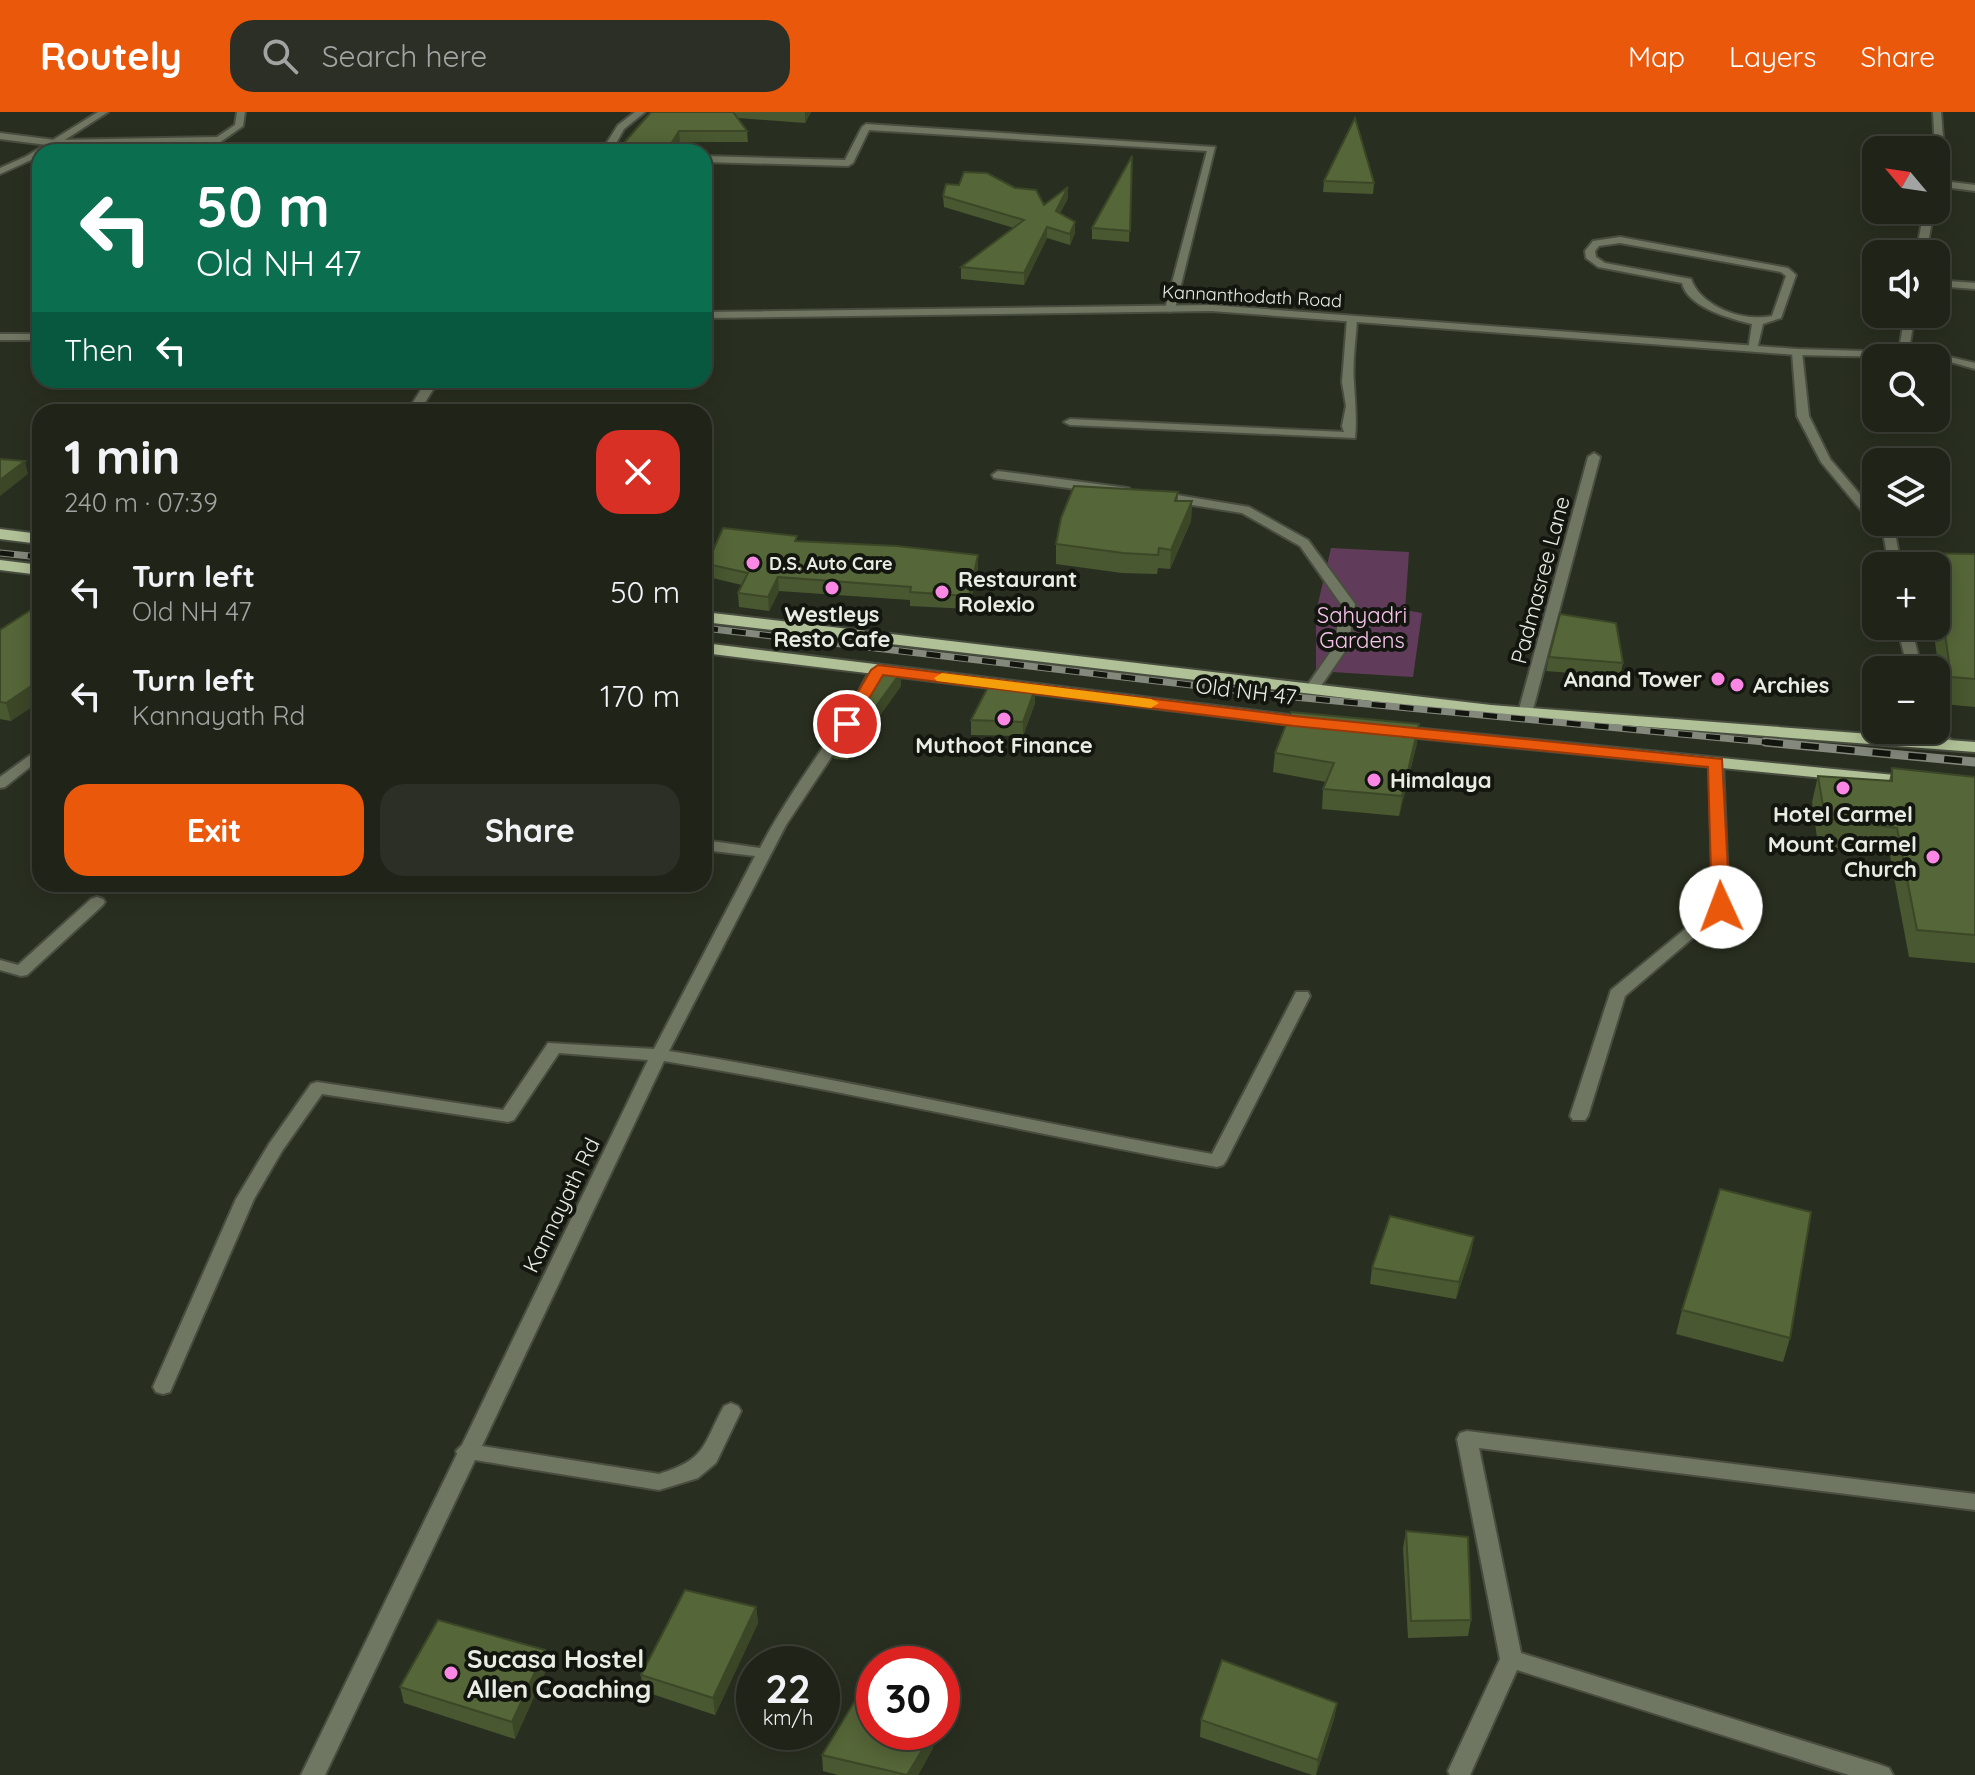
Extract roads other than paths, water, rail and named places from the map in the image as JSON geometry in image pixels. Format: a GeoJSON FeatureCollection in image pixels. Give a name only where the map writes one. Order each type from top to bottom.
{"type":"FeatureCollection","features":[{"type":"Feature","properties":{"kind":"main road"},"geometry":{"type":"LineString","coordinates":[[0,534],[32,538]]}},
{"type":"Feature","properties":{"kind":"main road"},"geometry":{"type":"LineString","coordinates":[[0,565],[32,569]]}},
{"type":"Feature","properties":{"kind":"main road","name":"Old NH 47"},"geometry":{"type":"LineString","coordinates":[[712,618],[1491,710],[1975,747]]}},
{"type":"Feature","properties":{"kind":"main road","name":"Old NH 47"},"geometry":{"type":"LineString","coordinates":[[712,649],[1338,725]]}},
{"type":"Feature","properties":{"kind":"main road"},"geometry":{"type":"LineString","coordinates":[[1485,740],[1491,710]]}},
{"type":"Feature","properties":{"kind":"main road"},"geometry":{"type":"LineString","coordinates":[[1382,730],[1938,784]]}},
{"type":"Feature","properties":{"kind":"street"},"geometry":{"type":"LineString","coordinates":[[55,143],[104,112]]}},
{"type":"Feature","properties":{"kind":"street"},"geometry":{"type":"LineString","coordinates":[[0,136],[55,143],[219,140],[239,126],[241,112]]}},
{"type":"Feature","properties":{"kind":"street"},"geometry":{"type":"LineString","coordinates":[[611,144],[621,127],[641,112]]}},
{"type":"Feature","properties":{"kind":"street"},"geometry":{"type":"LineString","coordinates":[[1937,112],[1938,136]]}},
{"type":"Feature","properties":{"kind":"street"},"geometry":{"type":"LineString","coordinates":[[712,159],[848,163],[866,127],[1212,149],[1170,309]]}},
{"type":"Feature","properties":{"kind":"street"},"geometry":{"type":"LineString","coordinates":[[0,171],[32,155]]}},
{"type":"Feature","properties":{"kind":"street"},"geometry":{"type":"LineString","coordinates":[[1950,185],[1975,188]]}},
{"type":"Feature","properties":{"kind":"street"},"geometry":{"type":"LineString","coordinates":[[1620,240],[1784,270],[1791,275],[1776,318],[1758,322],[1725,315],[1689,291],[1687,281],[1602,265],[1591,258],[1590,251],[1596,243],[1620,240]]}},
{"type":"Feature","properties":{"kind":"street"},"geometry":{"type":"LineString","coordinates":[[1950,284],[1975,286]]}},
{"type":"Feature","properties":{"kind":"street","name":"Kannanthodath Road"},"geometry":{"type":"LineString","coordinates":[[712,315],[1211,308],[1752,349],[1862,354]]}},
{"type":"Feature","properties":{"kind":"street"},"geometry":{"type":"LineString","coordinates":[[1070,422],[1351,436],[1348,426],[1352,406],[1348,382],[1352,319]]}},
{"type":"Feature","properties":{"kind":"street"},"geometry":{"type":"LineString","coordinates":[[1752,349],[1758,322]]}},
{"type":"Feature","properties":{"kind":"street"},"geometry":{"type":"LineString","coordinates":[[0,337],[32,337]]}},
{"type":"Feature","properties":{"kind":"street"},"geometry":{"type":"LineString","coordinates":[[1797,352],[1803,416],[1825,460],[1862,503]]}},
{"type":"Feature","properties":{"kind":"street","name":"Kannanthodath Road"},"geometry":{"type":"LineString","coordinates":[[1950,360],[1975,366]]}},
{"type":"Feature","properties":{"kind":"street","name":"Padmasree Lane"},"geometry":{"type":"LineString","coordinates":[[1525,713],[1594,457]]}},
{"type":"Feature","properties":{"kind":"street"},"geometry":{"type":"LineString","coordinates":[[998,475],[1077,483],[1245,510],[1304,543],[1348,604],[1341,647],[1311,690]]}},
{"type":"Feature","properties":{"kind":"street","name":"Kannayath Rd"},"geometry":{"type":"LineString","coordinates":[[313,1775],[466,1451],[659,1055],[779,825],[863,699],[878,670]]}},
{"type":"Feature","properties":{"kind":"street"},"geometry":{"type":"LineString","coordinates":[[0,784],[32,758]]}},
{"type":"Feature","properties":{"kind":"street"},"geometry":{"type":"LineString","coordinates":[[1579,1116],[1617,994],[1721,907],[1716,762]]}},
{"type":"Feature","properties":{"kind":"street"},"geometry":{"type":"LineString","coordinates":[[712,846],[765,853]]}},
{"type":"Feature","properties":{"kind":"street"},"geometry":{"type":"LineString","coordinates":[[0,965],[21,971],[97,902]]}},
{"type":"Feature","properties":{"kind":"street"},"geometry":{"type":"LineString","coordinates":[[163,1387],[245,1199],[275,1148],[317,1088],[508,1116],[554,1047],[659,1055],[767,1072],[1064,1134],[1217,1161],[1302,996]]}},
{"type":"Feature","properties":{"kind":"street"},"geometry":{"type":"LineString","coordinates":[[466,1451],[659,1482],[691,1472],[709,1457],[731,1411]]}},
{"type":"Feature","properties":{"kind":"street"},"geometry":{"type":"LineString","coordinates":[[1460,1771],[1511,1659],[1467,1439],[1975,1502]]}},
{"type":"Feature","properties":{"kind":"street"},"geometry":{"type":"LineString","coordinates":[[1511,1659],[1881,1775]]}},
{"type":"Feature","properties":{"kind":"railway"},"geometry":{"type":"LineString","coordinates":[[0,553],[32,556]]}},
{"type":"Feature","properties":{"kind":"railway"},"geometry":{"type":"LineString","coordinates":[[712,629],[1294,697],[1786,744]]}},
{"type":"Feature","properties":{"kind":"railway"},"geometry":{"type":"LineString","coordinates":[[1765,742],[1786,744]]}},
{"type":"Feature","properties":{"kind":"railway"},"geometry":{"type":"LineString","coordinates":[[1786,744],[1975,762]]}},
{"type":"Feature","properties":{"kind":"place","name":"D.S. Auto Care"},"geometry":{"type":"Point","coordinates":[753,563]}},
{"type":"Feature","properties":{"kind":"place","name":"Westleys Resto Cafe"},"geometry":{"type":"Point","coordinates":[832,588]}},
{"type":"Feature","properties":{"kind":"place","name":"Restaurant Rolexio"},"geometry":{"type":"Point","coordinates":[942,592]}},
{"type":"Feature","properties":{"kind":"place","name":"Anand Tower"},"geometry":{"type":"Point","coordinates":[1718,679]}},
{"type":"Feature","properties":{"kind":"place","name":"Archies"},"geometry":{"type":"Point","coordinates":[1737,685]}},
{"type":"Feature","properties":{"kind":"place","name":"Muthoot Finance"},"geometry":{"type":"Point","coordinates":[1004,719]}},
{"type":"Feature","properties":{"kind":"place","name":"Himalaya"},"geometry":{"type":"Point","coordinates":[1374,780]}},
{"type":"Feature","properties":{"kind":"place","name":"Hotel Carmel"},"geometry":{"type":"Point","coordinates":[1843,788]}},
{"type":"Feature","properties":{"kind":"place","name":"Mount Carmel Church"},"geometry":{"type":"Point","coordinates":[1933,857]}},
{"type":"Feature","properties":{"kind":"place","name":"Sucasa Hostel Allen Coaching"},"geometry":{"type":"Point","coordinates":[451,1673]}},
{"type":"Feature","properties":{"kind":"park label","name":"Sahyadri Gardens"},"geometry":{"type":"Point","coordinates":[1362,628]}}]}
